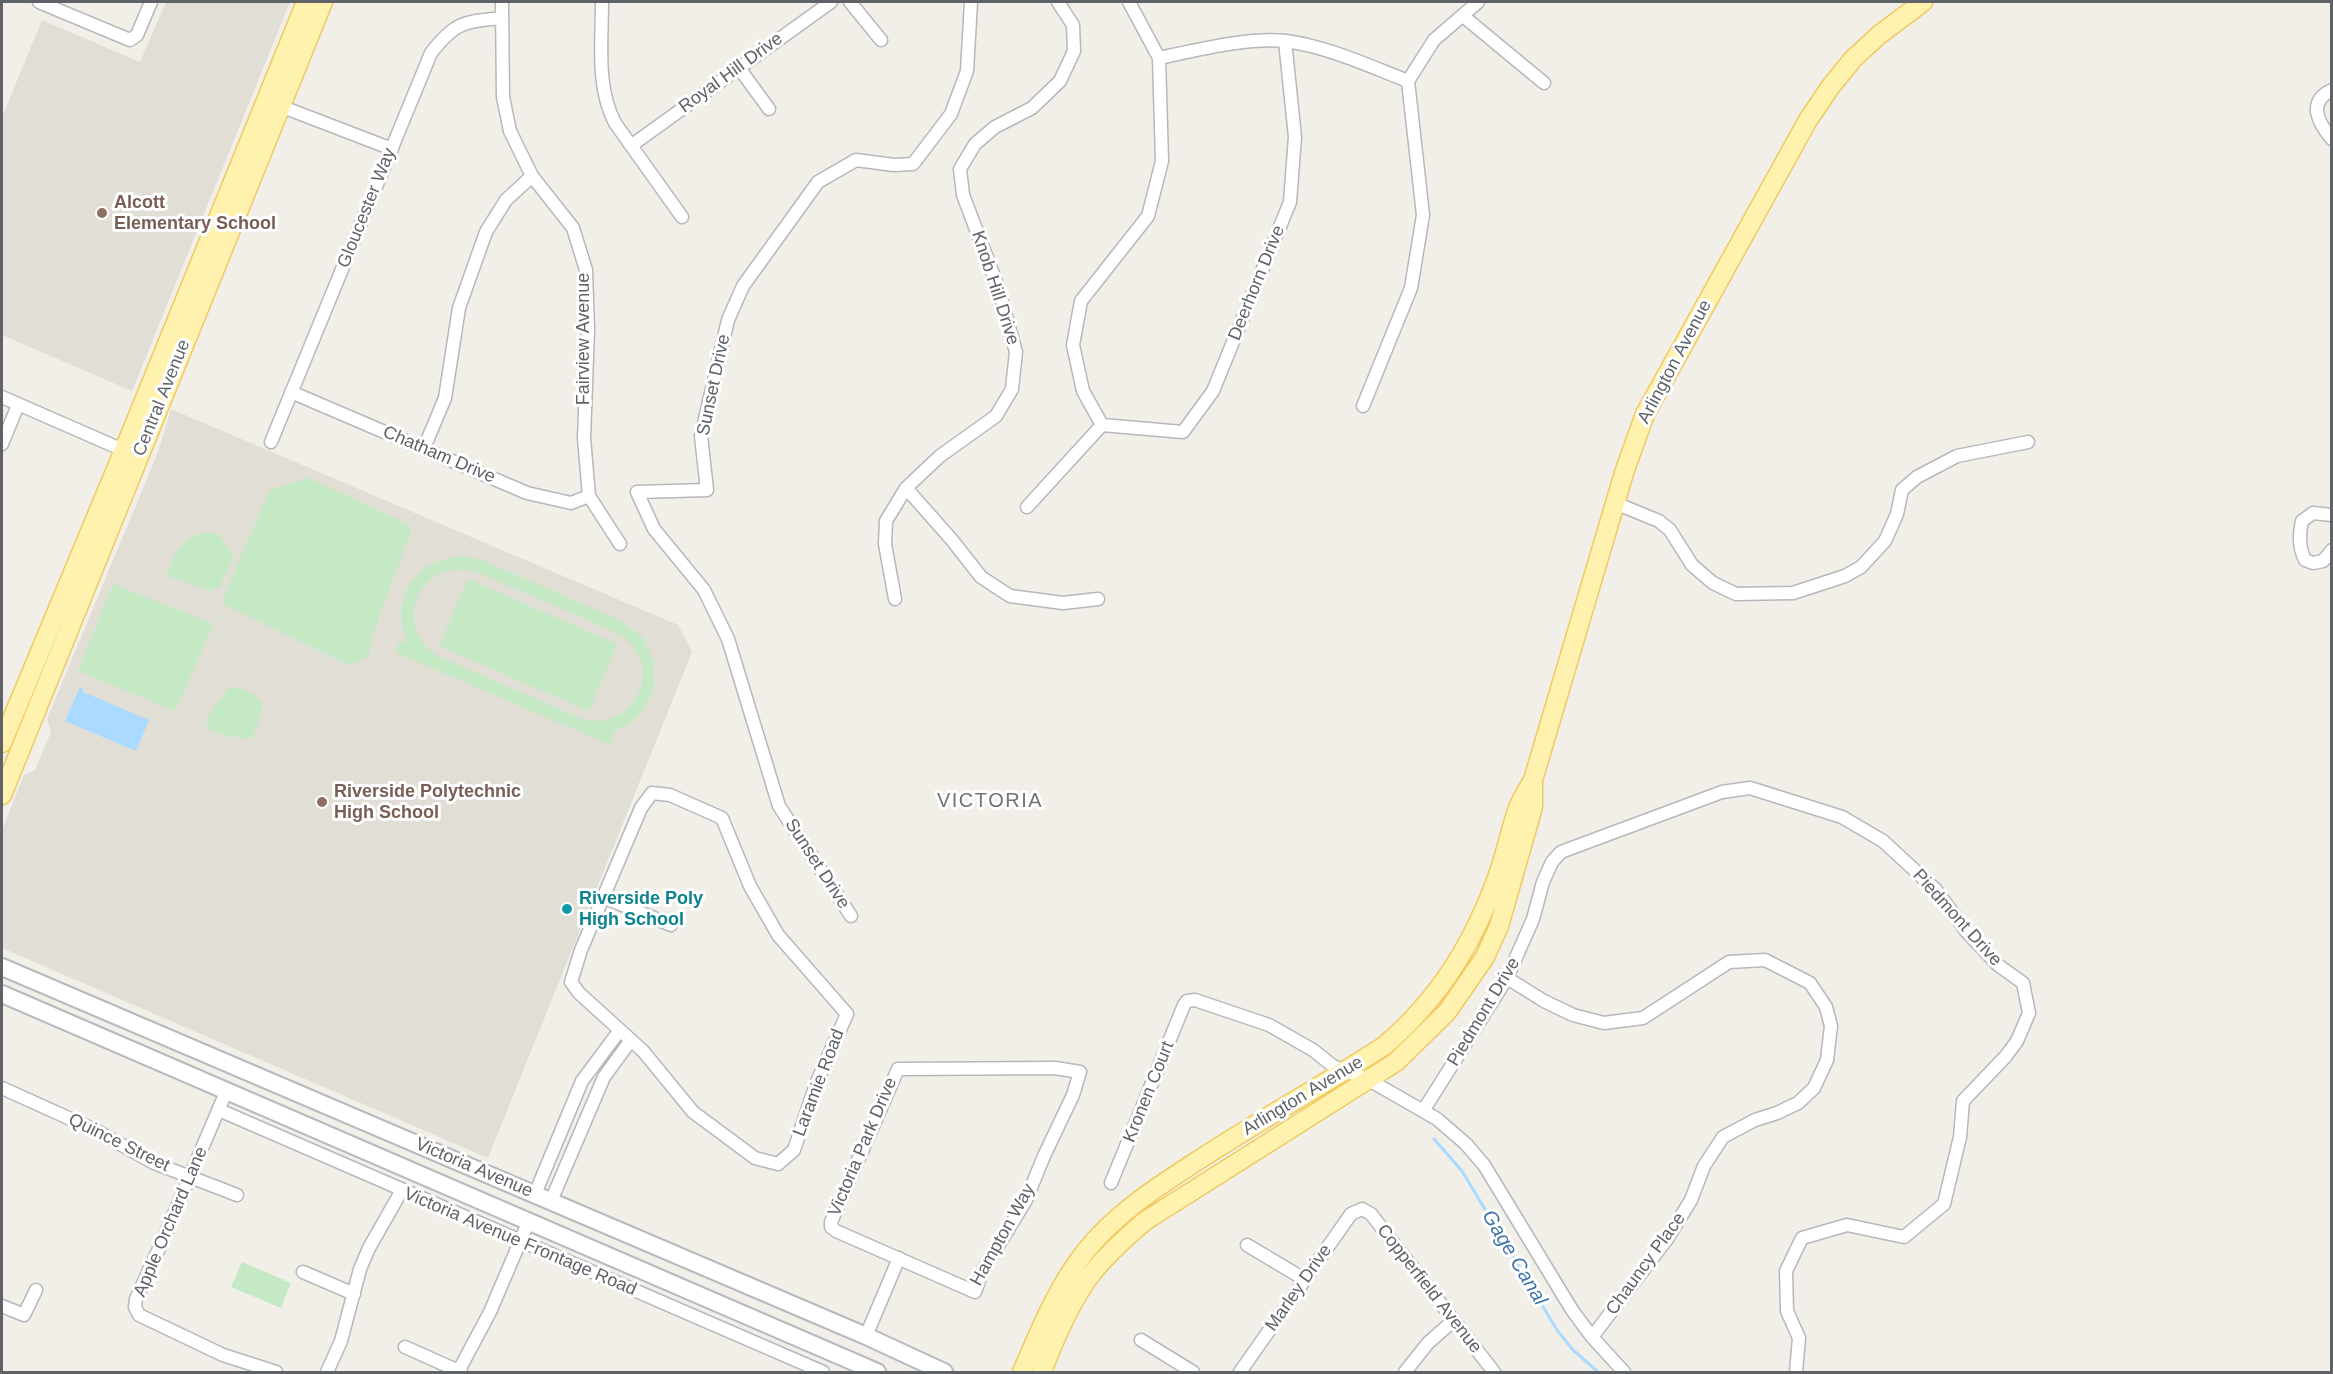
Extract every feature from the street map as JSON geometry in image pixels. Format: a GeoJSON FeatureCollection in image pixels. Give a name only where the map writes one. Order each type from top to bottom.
{"type":"FeatureCollection","features":[{"type":"Feature","properties":{"kind":"main road","name":"Central Avenue"},"geometry":{"type":"LineString","coordinates":[[2,795],[131,453],[273,103],[306,2]]}},
{"type":"Feature","properties":{"kind":"main road","name":"Central Avenue"},"geometry":{"type":"LineString","coordinates":[[273,103],[323,2]]}},
{"type":"Feature","properties":{"kind":"main road","name":"Arlington Avenue"},"geometry":{"type":"LineString","coordinates":[[1022,1372],[1040,1328],[1069,1275],[1115,1220],[1138,1199],[1219,1146],[1384,1046],[1408,1025],[1448,978],[1484,910],[1499,873],[1519,806],[1533,780],[1615,503],[1645,414],[1808,120],[1830,86],[1853,59],[1923,2]]}},
{"type":"Feature","properties":{"kind":"main road","name":"Central Avenue"},"geometry":{"type":"LineString","coordinates":[[2,743],[131,453]]}},
{"type":"Feature","properties":{"kind":"main road","name":"Arlington Avenue"},"geometry":{"type":"LineString","coordinates":[[1042,1372],[1069,1312],[1089,1277],[1144,1221],[1370,1080],[1396,1062],[1447,1012],[1485,957],[1508,899],[1533,807],[1533,780]]}},
{"type":"Feature","properties":{"kind":"main road","name":"Victoria Avenue"},"geometry":{"type":"LineString","coordinates":[[2,967],[866,1336],[944,1372]]}},
{"type":"Feature","properties":{"kind":"main road","name":"Victoria Avenue"},"geometry":{"type":"LineString","coordinates":[[2,994],[877,1372]]}},
{"type":"Feature","properties":{"kind":"street"},"geometry":{"type":"LineString","coordinates":[[39,2],[124,39],[134,40],[151,2]]}},
{"type":"Feature","properties":{"kind":"street","name":"Fairview Avenue"},"geometry":{"type":"LineString","coordinates":[[502,2],[503,97],[510,131],[532,176],[573,228],[586,270],[588,330],[584,438],[589,496],[620,544]]}},
{"type":"Feature","properties":{"kind":"street"},"geometry":{"type":"LineString","coordinates":[[602,2],[604,91],[608,109],[615,123],[682,217]]}},
{"type":"Feature","properties":{"kind":"street","name":"Royal Hill Drive"},"geometry":{"type":"LineString","coordinates":[[632,145],[831,2]]}},
{"type":"Feature","properties":{"kind":"street"},"geometry":{"type":"LineString","coordinates":[[850,2],[881,40]]}},
{"type":"Feature","properties":{"kind":"street","name":"Sunset Drive"},"geometry":{"type":"LineString","coordinates":[[851,916],[779,806],[728,639],[704,590],[654,529],[637,492],[707,490],[701,436],[728,320],[743,286],[819,182],[856,160],[894,165],[913,164],[931,142],[951,114],[967,71],[971,2]]}},
{"type":"Feature","properties":{"kind":"street","name":"Knob Hill Drive"},"geometry":{"type":"LineString","coordinates":[[895,599],[885,544],[886,521],[906,488],[940,456],[996,416],[1012,389],[1016,352],[999,287],[963,195],[960,169],[975,144],[995,127],[1032,108],[1060,81],[1074,51],[1073,25],[1058,2]]}},
{"type":"Feature","properties":{"kind":"street"},"geometry":{"type":"LineString","coordinates":[[1027,507],[1102,425],[1083,391],[1073,345],[1080,301],[1148,216],[1162,161],[1159,58],[1129,2]]}},
{"type":"Feature","properties":{"kind":"street"},"geometry":{"type":"LineString","coordinates":[[1363,406],[1411,288],[1423,215],[1408,81],[1434,40],[1478,2]]}},
{"type":"Feature","properties":{"kind":"street"},"geometry":{"type":"LineString","coordinates":[[1463,16],[1544,83]]}},
{"type":"Feature","properties":{"kind":"street","name":"Gloucester Way"},"geometry":{"type":"LineString","coordinates":[[271,442],[431,53],[445,34],[465,21],[502,18]]}},
{"type":"Feature","properties":{"kind":"street"},"geometry":{"type":"LineString","coordinates":[[1159,58],[1231,44],[1285,41],[1326,50],[1408,81]]}},
{"type":"Feature","properties":{"kind":"street","name":"Deerhorn Drive"},"geometry":{"type":"LineString","coordinates":[[1102,425],[1183,432],[1213,390],[1290,201],[1295,137],[1285,41]]}},
{"type":"Feature","properties":{"kind":"street"},"geometry":{"type":"LineString","coordinates":[[738,68],[769,109]]}},
{"type":"Feature","properties":{"kind":"street"},"geometry":{"type":"LineString","coordinates":[[2331,90],[2325,93],[2319,101],[2316,112],[2319,124],[2331,139]]}},
{"type":"Feature","properties":{"kind":"street"},"geometry":{"type":"LineString","coordinates":[[273,103],[392,149]]}},
{"type":"Feature","properties":{"kind":"street"},"geometry":{"type":"LineString","coordinates":[[424,448],[445,398],[459,308],[486,232],[506,200],[532,176]]}},
{"type":"Feature","properties":{"kind":"street","name":"Chatham Drive"},"geometry":{"type":"LineString","coordinates":[[291,392],[527,493],[571,503],[589,496]]}},
{"type":"Feature","properties":{"kind":"street"},"geometry":{"type":"LineString","coordinates":[[2,397],[131,453]]}},
{"type":"Feature","properties":{"kind":"street"},"geometry":{"type":"LineString","coordinates":[[2,444],[18,405]]}},
{"type":"Feature","properties":{"kind":"street"},"geometry":{"type":"LineString","coordinates":[[1615,503],[1659,521],[1670,530],[1692,565],[1713,583],[1736,594],[1792,593],[1845,576],[1861,567],[1885,541],[1897,514],[1902,490],[1929,470],[1957,456],[2028,442]]}},
{"type":"Feature","properties":{"kind":"street"},"geometry":{"type":"LineString","coordinates":[[906,488],[981,577],[1010,596],[1063,603],[1098,599]]}},
{"type":"Feature","properties":{"kind":"street"},"geometry":{"type":"LineString","coordinates":[[2331,515],[2313,513],[2302,521],[2300,530],[2302,553],[2305,560],[2313,563],[2323,561],[2331,550]]}},
{"type":"Feature","properties":{"kind":"street","name":"Piedmont Drive"},"geometry":{"type":"LineString","coordinates":[[1423,1111],[1507,978],[1533,918],[1551,862],[1561,852],[1722,792],[1750,788],[1842,818],[1883,841],[1936,890],[1966,931],[1998,965],[2023,984],[2029,1013],[2017,1041],[2006,1056],[1963,1101],[1960,1137],[1944,1204],[1904,1237],[1847,1224],[1802,1238],[1786,1271],[1787,1311],[1799,1338],[1796,1372]]}},
{"type":"Feature","properties":{"kind":"street","name":"Laramie Road"},"geometry":{"type":"LineString","coordinates":[[652,794],[670,795],[722,818],[750,885],[778,935],[847,1014],[816,1084],[794,1150],[778,1164],[755,1158],[693,1112],[643,1051],[620,1030],[579,993],[571,982],[581,950],[641,808],[652,794]]}},
{"type":"Feature","properties":{"kind":"street"},"geometry":{"type":"LineString","coordinates":[[603,897],[670,925]]}},
{"type":"Feature","properties":{"kind":"street","name":"Chauncy Place"},"geometry":{"type":"LineString","coordinates":[[1507,978],[1544,1001],[1573,1015],[1604,1023],[1643,1018],[1729,962],[1765,960],[1810,984],[1826,1006],[1831,1026],[1827,1060],[1814,1088],[1798,1103],[1755,1120],[1723,1137],[1704,1166],[1691,1200],[1667,1239],[1592,1337]]}},
{"type":"Feature","properties":{"kind":"street","name":"Kronen Court"},"geometry":{"type":"LineString","coordinates":[[1111,1183],[1187,1001],[1196,1000],[1264,1023],[1345,1071]]}},
{"type":"Feature","properties":{"kind":"street"},"geometry":{"type":"LineString","coordinates":[[535,1194],[582,1081],[620,1030]]}},
{"type":"Feature","properties":{"kind":"street"},"geometry":{"type":"LineString","coordinates":[[551,1202],[604,1077],[631,1040]]}},
{"type":"Feature","properties":{"kind":"street","name":"Victoria Park Drive"},"geometry":{"type":"LineString","coordinates":[[899,1258],[831,1227],[831,1222],[895,1071],[898,1069],[1055,1068],[1080,1072]]}},
{"type":"Feature","properties":{"kind":"street"},"geometry":{"type":"LineString","coordinates":[[1345,1071],[1370,1080],[1423,1111],[1466,1144],[1484,1165],[1572,1310],[1592,1337],[1624,1372]]}},
{"type":"Feature","properties":{"kind":"street","name":"Hampton Way"},"geometry":{"type":"LineString","coordinates":[[899,1258],[975,1292],[982,1272],[1026,1200],[1073,1095],[1080,1072]]}},
{"type":"Feature","properties":{"kind":"street","name":"Quince Street"},"geometry":{"type":"LineString","coordinates":[[2,1089],[107,1136],[154,1163],[237,1195]]}},
{"type":"Feature","properties":{"kind":"street","name":"Apple Orchard Lane"},"geometry":{"type":"LineString","coordinates":[[226,1092],[136,1299],[135,1307],[139,1315],[223,1355],[276,1372]]}},
{"type":"Feature","properties":{"kind":"street","name":"Victoria Avenue Frontage Road"},"geometry":{"type":"LineString","coordinates":[[219,1110],[823,1372]]}},
{"type":"Feature","properties":{"kind":"street"},"geometry":{"type":"LineString","coordinates":[[327,1372],[341,1341],[369,1248],[402,1190]]}},
{"type":"Feature","properties":{"kind":"street","name":"Marley Drive"},"geometry":{"type":"LineString","coordinates":[[1240,1372],[1351,1214],[1362,1209]]}},
{"type":"Feature","properties":{"kind":"street","name":"Copperfield Avenue"},"geometry":{"type":"LineString","coordinates":[[1362,1209],[1371,1214],[1494,1372]]}},
{"type":"Feature","properties":{"kind":"street"},"geometry":{"type":"LineString","coordinates":[[405,1347],[459,1372],[490,1312],[528,1223]]}},
{"type":"Feature","properties":{"kind":"street"},"geometry":{"type":"LineString","coordinates":[[1247,1245],[1304,1279]]}},
{"type":"Feature","properties":{"kind":"street"},"geometry":{"type":"LineString","coordinates":[[866,1336],[899,1258]]}},
{"type":"Feature","properties":{"kind":"street"},"geometry":{"type":"LineString","coordinates":[[303,1272],[354,1294]]}},
{"type":"Feature","properties":{"kind":"street"},"geometry":{"type":"LineString","coordinates":[[2,1306],[24,1315],[36,1290]]}},
{"type":"Feature","properties":{"kind":"street"},"geometry":{"type":"LineString","coordinates":[[1404,1372],[1428,1343],[1453,1321]]}},
{"type":"Feature","properties":{"kind":"street"},"geometry":{"type":"LineString","coordinates":[[1141,1340],[1193,1372]]}},
{"type":"Feature","properties":{"kind":"shaded area","name":"Alcott Elementary School"},"geometry":{"type":"Polygon","coordinates":[[[166,2],[290,2],[132,391],[2,335],[2,117],[42,20],[140,62],[166,2]]]}},
{"type":"Feature","properties":{"kind":"shaded area","name":"Riverside Polytechnic High School"},"geometry":{"type":"Polygon","coordinates":[[[171,409],[678,625],[692,652],[488,1158],[2,948],[2,830],[24,775],[35,770],[51,732],[47,719],[158,452],[171,409]]]}},
{"type":"Feature","properties":{"kind":"green space"},"geometry":{"type":"Polygon","coordinates":[[[308,478],[406,523],[411,531],[374,631],[368,657],[349,665],[223,604],[225,593],[270,490],[308,478]]]}},
{"type":"Feature","properties":{"kind":"green space"},"geometry":{"type":"Polygon","coordinates":[[[203,533],[219,534],[233,558],[219,587],[210,591],[166,575],[183,544],[203,533]]]}},
{"type":"Feature","properties":{"kind":"green space"},"geometry":{"type":"Polygon","coordinates":[[[466,556],[484,561],[620,620],[642,637],[654,661],[654,689],[641,714],[626,726],[612,732],[615,733],[610,745],[395,652],[400,641],[408,643],[402,626],[401,610],[404,596],[411,583],[434,563],[466,556]],[[465,569],[447,572],[432,579],[421,590],[415,604],[414,619],[418,633],[427,647],[442,658],[585,720],[604,720],[620,714],[633,703],[640,690],[643,674],[640,658],[631,644],[615,632],[465,569]]]}},
{"type":"Feature","properties":{"kind":"green space"},"geometry":{"type":"Polygon","coordinates":[[[468,579],[617,644],[589,711],[439,646],[468,579]]]}},
{"type":"Feature","properties":{"kind":"green space"},"geometry":{"type":"Polygon","coordinates":[[[113,584],[214,624],[175,711],[78,671],[113,584]]]}},
{"type":"Feature","properties":{"kind":"green space"},"geometry":{"type":"Polygon","coordinates":[[[229,687],[247,691],[262,703],[261,717],[251,739],[223,735],[207,729],[207,718],[229,687]]]}},
{"type":"Feature","properties":{"kind":"green space"},"geometry":{"type":"Polygon","coordinates":[[[242,1262],[291,1283],[281,1308],[231,1287],[242,1262]]]}},
{"type":"Feature","properties":{"kind":"water"},"geometry":{"type":"Polygon","coordinates":[[[80,687],[83,692],[149,720],[136,751],[65,721],[80,687]]]}},
{"type":"Feature","properties":{"kind":"waterway","name":"Gage Canal"},"geometry":{"type":"LineString","coordinates":[[1434,1139],[1462,1171],[1557,1330],[1573,1350],[1598,1372]]}},
{"type":"Feature","properties":{"kind":"place","name":"Alcott Elementary School"},"geometry":{"type":"Point","coordinates":[102,213]}},
{"type":"Feature","properties":{"kind":"place","name":"Riverside Polytechnic High School"},"geometry":{"type":"Point","coordinates":[322,802]}},
{"type":"Feature","properties":{"kind":"place","name":"Riverside Poly High School"},"geometry":{"type":"Point","coordinates":[567,909]}},
{"type":"Feature","properties":{"kind":"district","name":"VICTORIA"},"geometry":{"type":"Point","coordinates":[990,801]}}]}
